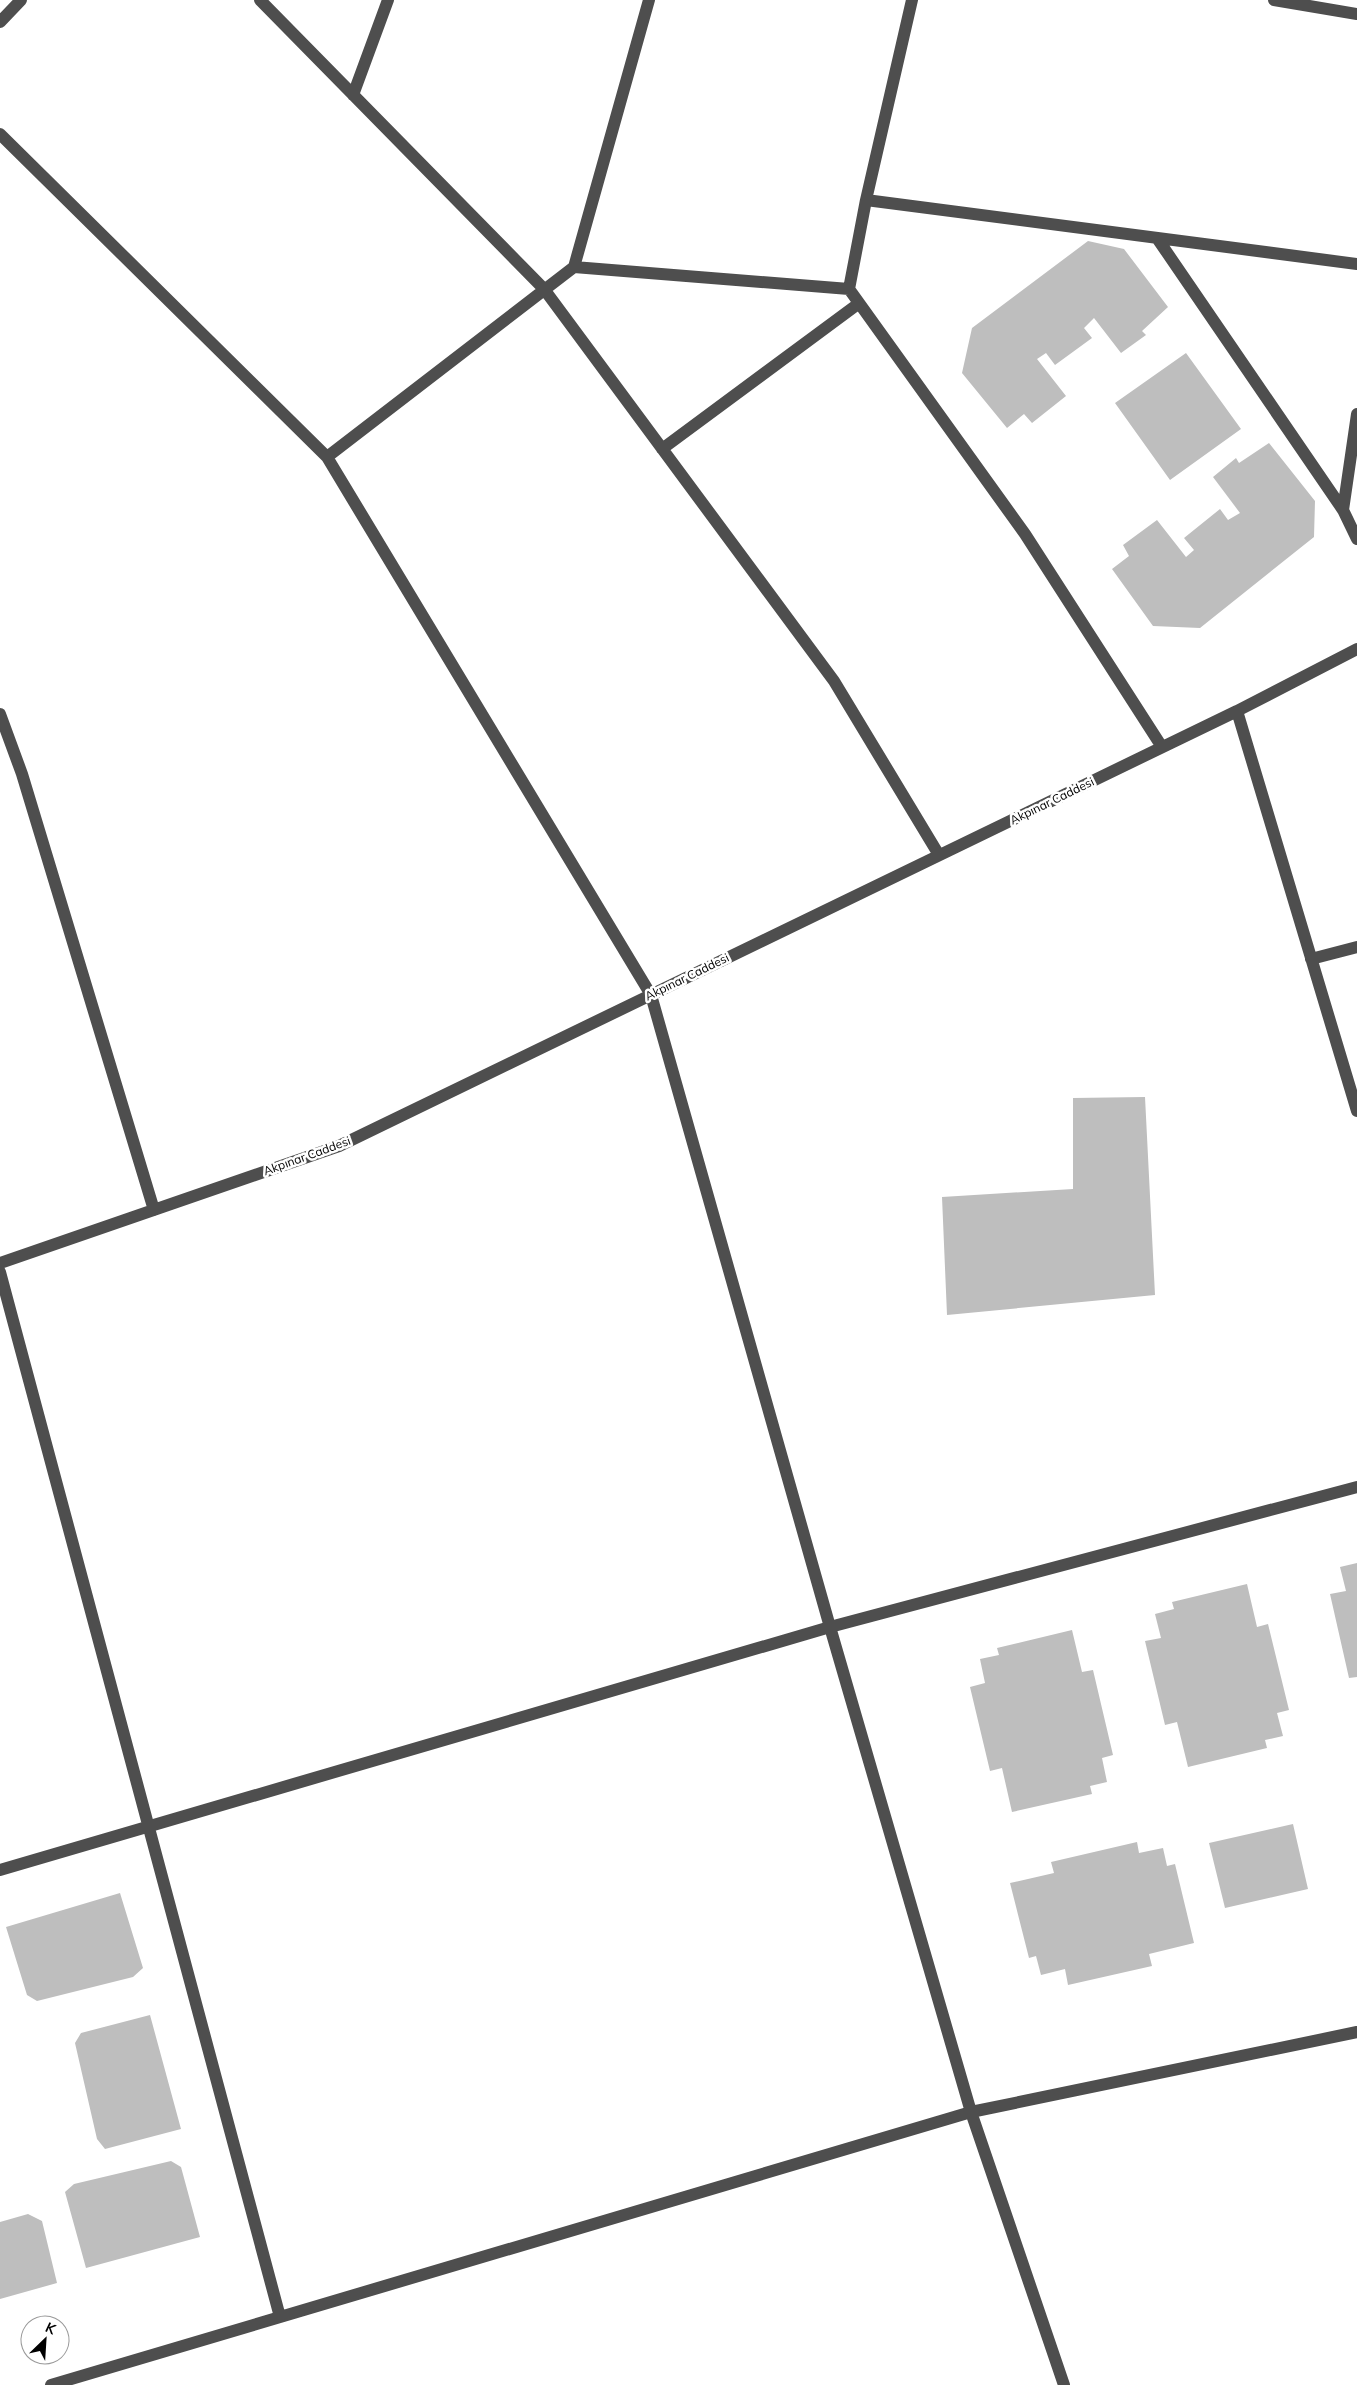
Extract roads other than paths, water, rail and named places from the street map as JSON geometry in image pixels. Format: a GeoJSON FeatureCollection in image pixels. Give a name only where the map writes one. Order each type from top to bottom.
{"type":"FeatureCollection","features":[{"type":"Feature","properties":{"kind":"street"},"geometry":{"type":"LineString","coordinates":[[0,22],[21,0]]}},
{"type":"Feature","properties":{"kind":"street"},"geometry":{"type":"LineString","coordinates":[[260,0],[544,289],[834,681],[939,855]]}},
{"type":"Feature","properties":{"kind":"street"},"geometry":{"type":"LineString","coordinates":[[353,95],[388,0]]}},
{"type":"Feature","properties":{"kind":"street"},"geometry":{"type":"LineString","coordinates":[[327,457],[574,267],[649,0]]}},
{"type":"Feature","properties":{"kind":"street"},"geometry":{"type":"LineString","coordinates":[[912,0],[866,200],[849,289],[1025,534],[1162,747]]}},
{"type":"Feature","properties":{"kind":"street"},"geometry":{"type":"LineString","coordinates":[[1274,0],[1357,14]]}},
{"type":"Feature","properties":{"kind":"street"},"geometry":{"type":"LineString","coordinates":[[0,134],[327,457],[651,995],[830,1627],[971,2112],[1064,2385]]}},
{"type":"Feature","properties":{"kind":"street"},"geometry":{"type":"LineString","coordinates":[[866,200],[1357,264]]}},
{"type":"Feature","properties":{"kind":"street"},"geometry":{"type":"LineString","coordinates":[[1157,238],[1343,510],[1357,539]]}},
{"type":"Feature","properties":{"kind":"street"},"geometry":{"type":"LineString","coordinates":[[574,267],[849,289]]}},
{"type":"Feature","properties":{"kind":"street"},"geometry":{"type":"LineString","coordinates":[[662,449],[858,304]]}},
{"type":"Feature","properties":{"kind":"street"},"geometry":{"type":"LineString","coordinates":[[1343,510],[1357,414]]}},
{"type":"Feature","properties":{"kind":"street","name":"Akpınar Caddesi"},"geometry":{"type":"LineString","coordinates":[[0,1263],[339,1146],[1237,711],[1357,649]]}},
{"type":"Feature","properties":{"kind":"street"},"geometry":{"type":"LineString","coordinates":[[1237,711],[1357,1111]]}},
{"type":"Feature","properties":{"kind":"street"},"geometry":{"type":"LineString","coordinates":[[0,714],[22,774],[154,1210]]}},
{"type":"Feature","properties":{"kind":"street"},"geometry":{"type":"LineString","coordinates":[[1312,959],[1357,947]]}},
{"type":"Feature","properties":{"kind":"street"},"geometry":{"type":"LineString","coordinates":[[0,1272],[280,2317]]}},
{"type":"Feature","properties":{"kind":"street"},"geometry":{"type":"LineString","coordinates":[[0,1870],[830,1627],[1357,1487]]}},
{"type":"Feature","properties":{"kind":"street"},"geometry":{"type":"LineString","coordinates":[[51,2385],[971,2112],[1357,2032]]}}]}
